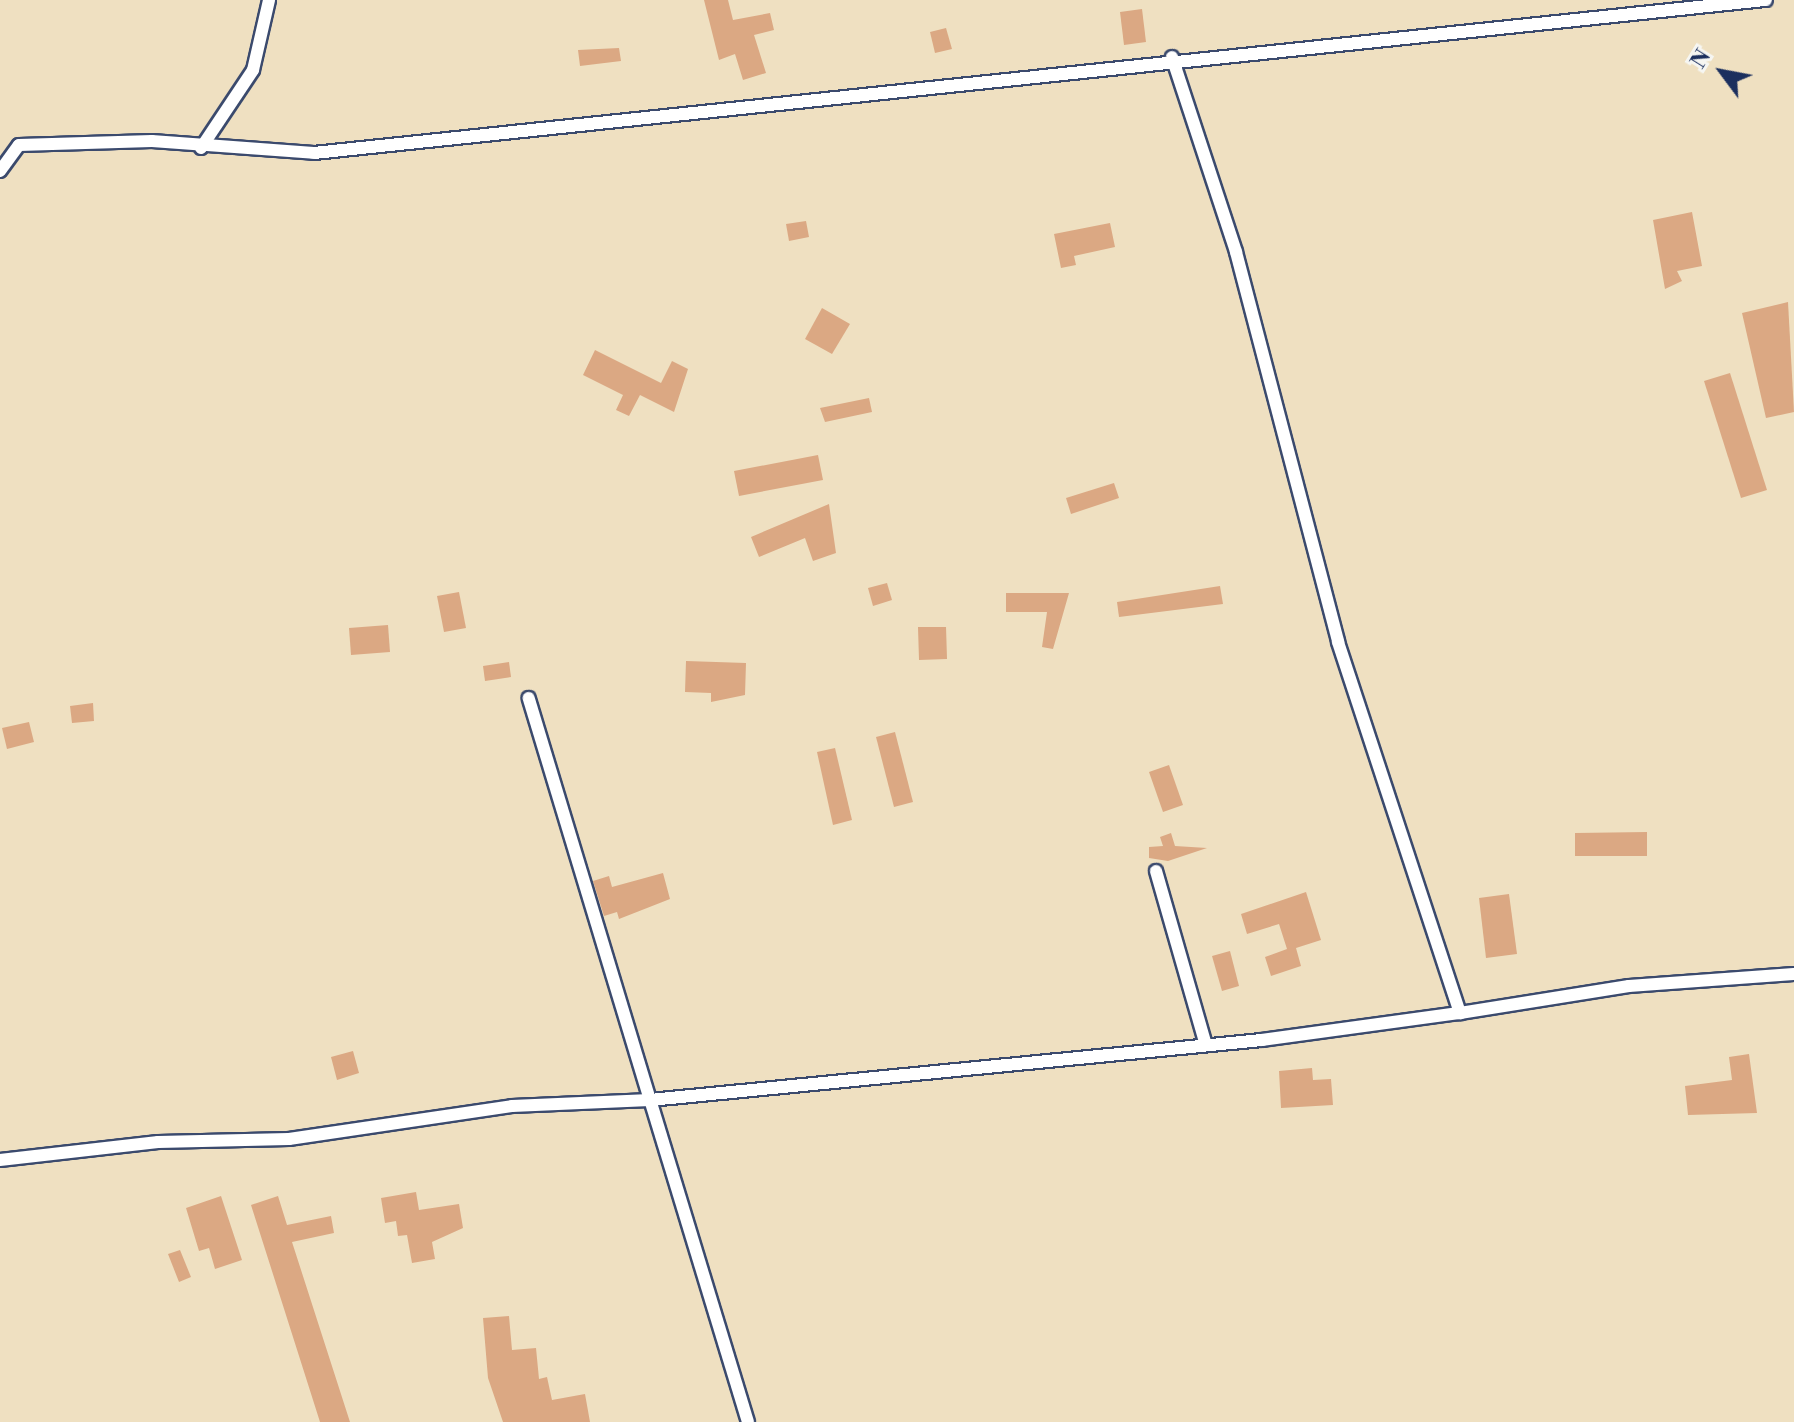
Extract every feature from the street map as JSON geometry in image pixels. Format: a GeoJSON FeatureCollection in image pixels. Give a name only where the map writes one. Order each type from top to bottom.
{"type":"FeatureCollection","features":[{"type":"Feature","properties":{"kind":"street"},"geometry":{"type":"LineString","coordinates":[[201,148],[253,70],[269,0]]}},
{"type":"Feature","properties":{"kind":"street"},"geometry":{"type":"LineString","coordinates":[[0,171],[19,145],[152,141],[201,148],[314,153],[1172,57],[1766,0]]}},
{"type":"Feature","properties":{"kind":"street"},"geometry":{"type":"LineString","coordinates":[[1172,57],[1236,252],[1338,642],[1460,1013]]}},
{"type":"Feature","properties":{"kind":"street"},"geometry":{"type":"LineString","coordinates":[[529,698],[748,1422]]}},
{"type":"Feature","properties":{"kind":"street"},"geometry":{"type":"LineString","coordinates":[[1156,871],[1206,1045]]}},
{"type":"Feature","properties":{"kind":"street"},"geometry":{"type":"LineString","coordinates":[[0,1160],[158,1142],[320,1136],[512,1106],[650,1100],[1206,1045],[1460,1013],[1629,986],[1794,974]]}},
{"type":"Feature","properties":{"kind":"building"},"geometry":{"type":"Polygon","coordinates":[[[704,0],[728,0],[733,20],[770,13],[774,30],[754,35],[766,73],[743,80],[735,54],[719,60],[704,0]]]}},
{"type":"Feature","properties":{"kind":"building"},"geometry":{"type":"Polygon","coordinates":[[[1142,9],[1146,42],[1124,45],[1120,12],[1142,9]]]}},
{"type":"Feature","properties":{"kind":"building"},"geometry":{"type":"Polygon","coordinates":[[[946,28],[952,49],[935,53],[930,32],[946,28]]]}},
{"type":"Feature","properties":{"kind":"building"},"geometry":{"type":"Polygon","coordinates":[[[619,48],[621,61],[580,66],[578,50],[619,48]]]}},
{"type":"Feature","properties":{"kind":"building"},"geometry":{"type":"Polygon","coordinates":[[[1692,212],[1702,266],[1677,271],[1682,281],[1665,289],[1653,220],[1692,212]]]}},
{"type":"Feature","properties":{"kind":"building"},"geometry":{"type":"Polygon","coordinates":[[[806,221],[809,237],[789,241],[786,224],[806,221]]]}},
{"type":"Feature","properties":{"kind":"building"},"geometry":{"type":"Polygon","coordinates":[[[1110,223],[1115,247],[1074,256],[1076,265],[1061,268],[1054,234],[1110,223]]]}},
{"type":"Feature","properties":{"kind":"building"},"geometry":{"type":"Polygon","coordinates":[[[1788,302],[1794,412],[1766,418],[1742,313],[1788,302]]]}},
{"type":"Feature","properties":{"kind":"building"},"geometry":{"type":"Polygon","coordinates":[[[822,308],[850,324],[832,354],[805,339],[822,308]]]}},
{"type":"Feature","properties":{"kind":"building"},"geometry":{"type":"Polygon","coordinates":[[[595,350],[661,383],[672,361],[688,369],[674,412],[640,395],[629,416],[616,410],[623,395],[583,375],[595,350]]]}},
{"type":"Feature","properties":{"kind":"building"},"geometry":{"type":"Polygon","coordinates":[[[1730,373],[1767,490],[1741,498],[1704,381],[1730,373]]]}},
{"type":"Feature","properties":{"kind":"building"},"geometry":{"type":"Polygon","coordinates":[[[869,398],[872,412],[825,422],[820,408],[869,398]]]}},
{"type":"Feature","properties":{"kind":"building"},"geometry":{"type":"Polygon","coordinates":[[[818,455],[823,480],[739,496],[734,471],[818,455]]]}},
{"type":"Feature","properties":{"kind":"building"},"geometry":{"type":"Polygon","coordinates":[[[1114,483],[1119,498],[1071,514],[1066,498],[1114,483]]]}},
{"type":"Feature","properties":{"kind":"building"},"geometry":{"type":"Polygon","coordinates":[[[829,504],[836,553],[813,561],[805,538],[759,557],[751,537],[829,504]]]}},
{"type":"Feature","properties":{"kind":"building"},"geometry":{"type":"Polygon","coordinates":[[[887,583],[892,600],[873,606],[868,588],[887,583]]]}},
{"type":"Feature","properties":{"kind":"building"},"geometry":{"type":"Polygon","coordinates":[[[1220,586],[1223,604],[1119,617],[1117,602],[1220,586]]]}},
{"type":"Feature","properties":{"kind":"building"},"geometry":{"type":"Polygon","coordinates":[[[459,592],[466,628],[444,632],[437,596],[459,592]]]}},
{"type":"Feature","properties":{"kind":"building"},"geometry":{"type":"Polygon","coordinates":[[[1006,593],[1069,593],[1053,649],[1042,647],[1047,612],[1006,612],[1006,593]]]}},
{"type":"Feature","properties":{"kind":"building"},"geometry":{"type":"Polygon","coordinates":[[[388,625],[390,652],[351,655],[349,628],[388,625]]]}},
{"type":"Feature","properties":{"kind":"building"},"geometry":{"type":"Polygon","coordinates":[[[918,627],[946,627],[947,659],[919,660],[918,627]]]}},
{"type":"Feature","properties":{"kind":"building"},"geometry":{"type":"Polygon","coordinates":[[[686,661],[746,663],[745,695],[711,702],[711,693],[685,692],[686,661]]]}},
{"type":"Feature","properties":{"kind":"building"},"geometry":{"type":"Polygon","coordinates":[[[509,662],[511,677],[485,681],[483,666],[509,662]]]}},
{"type":"Feature","properties":{"kind":"building"},"geometry":{"type":"Polygon","coordinates":[[[93,703],[94,721],[72,723],[70,706],[93,703]]]}},
{"type":"Feature","properties":{"kind":"building"},"geometry":{"type":"Polygon","coordinates":[[[29,722],[34,742],[7,749],[2,728],[29,722]]]}},
{"type":"Feature","properties":{"kind":"building"},"geometry":{"type":"Polygon","coordinates":[[[895,732],[913,802],[894,807],[876,737],[895,732]]]}},
{"type":"Feature","properties":{"kind":"building"},"geometry":{"type":"Polygon","coordinates":[[[835,748],[852,820],[833,825],[817,752],[835,748]]]}},
{"type":"Feature","properties":{"kind":"building"},"geometry":{"type":"Polygon","coordinates":[[[1169,765],[1183,805],[1163,812],[1149,772],[1169,765]]]}},
{"type":"Feature","properties":{"kind":"building"},"geometry":{"type":"Polygon","coordinates":[[[1647,832],[1647,856],[1575,856],[1575,833],[1647,832]]]}},
{"type":"Feature","properties":{"kind":"building"},"geometry":{"type":"Polygon","coordinates":[[[1171,833],[1175,846],[1207,848],[1168,861],[1149,858],[1149,847],[1163,846],[1160,837],[1171,833]]]}},
{"type":"Feature","properties":{"kind":"building"},"geometry":{"type":"Polygon","coordinates":[[[663,873],[670,899],[619,919],[617,912],[604,916],[593,881],[609,876],[612,887],[663,873]]]}},
{"type":"Feature","properties":{"kind":"building"},"geometry":{"type":"Polygon","coordinates":[[[1306,892],[1321,940],[1296,948],[1301,966],[1271,976],[1265,957],[1287,949],[1279,924],[1247,934],[1241,914],[1306,892]]]}},
{"type":"Feature","properties":{"kind":"building"},"geometry":{"type":"Polygon","coordinates":[[[1509,894],[1517,954],[1486,958],[1479,898],[1509,894]]]}},
{"type":"Feature","properties":{"kind":"building"},"geometry":{"type":"Polygon","coordinates":[[[1230,951],[1239,986],[1222,991],[1212,956],[1230,951]]]}},
{"type":"Feature","properties":{"kind":"building"},"geometry":{"type":"Polygon","coordinates":[[[353,1051],[359,1073],[337,1080],[331,1057],[353,1051]]]}},
{"type":"Feature","properties":{"kind":"building"},"geometry":{"type":"Polygon","coordinates":[[[1749,1054],[1757,1113],[1688,1115],[1685,1086],[1732,1080],[1729,1057],[1749,1054]]]}},
{"type":"Feature","properties":{"kind":"building"},"geometry":{"type":"Polygon","coordinates":[[[1312,1068],[1313,1080],[1331,1079],[1333,1105],[1281,1108],[1279,1071],[1312,1068]]]}},
{"type":"Feature","properties":{"kind":"building"},"geometry":{"type":"Polygon","coordinates":[[[416,1192],[419,1210],[459,1204],[463,1228],[432,1242],[435,1259],[412,1263],[407,1235],[398,1236],[396,1221],[385,1223],[381,1198],[416,1192]]]}},
{"type":"Feature","properties":{"kind":"building"},"geometry":{"type":"Polygon","coordinates":[[[221,1196],[242,1260],[215,1269],[209,1248],[199,1251],[186,1208],[221,1196]]]}},
{"type":"Feature","properties":{"kind":"building"},"geometry":{"type":"Polygon","coordinates":[[[278,1196],[287,1225],[331,1216],[334,1233],[292,1242],[350,1422],[320,1422],[251,1205],[278,1196]]]}},
{"type":"Feature","properties":{"kind":"building"},"geometry":{"type":"Polygon","coordinates":[[[180,1250],[191,1277],[179,1282],[168,1254],[180,1250]]]}},
{"type":"Feature","properties":{"kind":"building"},"geometry":{"type":"Polygon","coordinates":[[[509,1316],[512,1350],[536,1348],[539,1379],[547,1377],[552,1400],[585,1394],[590,1422],[503,1422],[488,1378],[483,1318],[509,1316]]]}}]}
